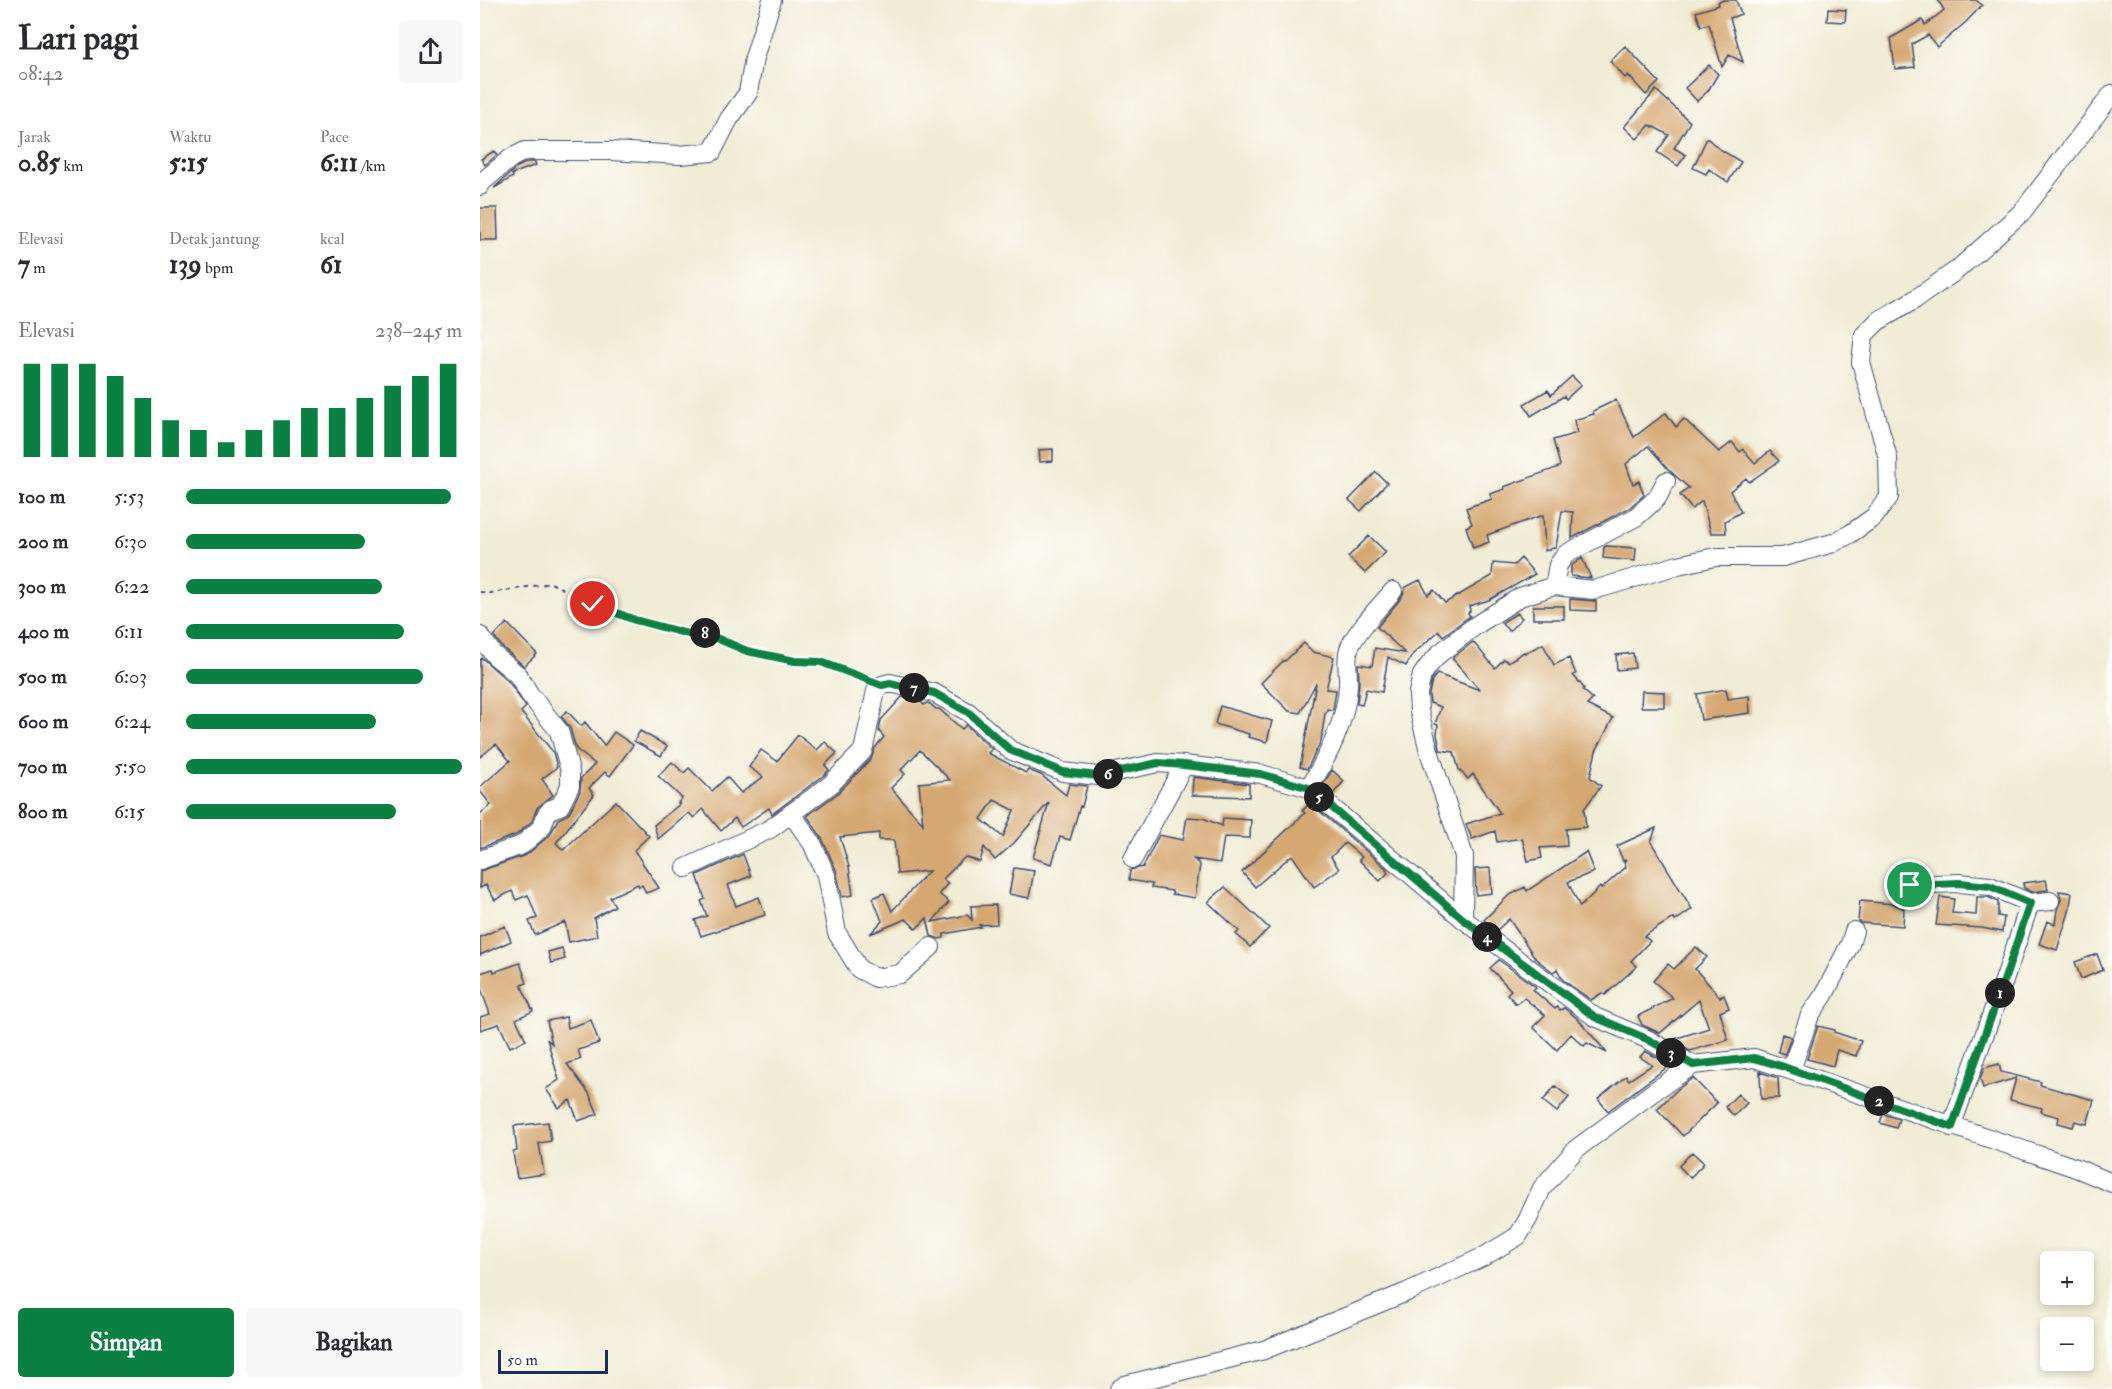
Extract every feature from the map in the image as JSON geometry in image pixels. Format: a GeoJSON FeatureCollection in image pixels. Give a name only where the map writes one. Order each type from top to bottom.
{"type":"FeatureCollection","features":[{"type":"Feature","properties":{"kind":"street"},"geometry":{"type":"LineString","coordinates":[[480,186],[511,158],[525,151],[611,151],[680,155],[712,152],[729,119],[748,93],[754,58],[772,0]]}},
{"type":"Feature","properties":{"kind":"street"},"geometry":{"type":"LineString","coordinates":[[1463,919],[1464,856],[1429,751],[1419,711],[1418,693],[1422,675],[1440,653],[1475,626],[1520,597],[1554,586],[1594,590],[1678,565],[1715,557],[1783,557],[1833,543],[1851,534],[1874,516],[1889,497],[1888,458],[1861,362],[1864,335],[1878,321],[1914,300],[1957,270],[2022,212],[2112,94]]}},
{"type":"Feature","properties":{"kind":"street"},"geometry":{"type":"LineString","coordinates":[[1554,586],[1558,565],[1566,554],[1635,517],[1657,498],[1666,481]]}},
{"type":"Feature","properties":{"kind":"street"},"geometry":{"type":"LineString","coordinates":[[1309,788],[1328,756],[1343,716],[1348,686],[1349,649],[1393,591]]}},
{"type":"Feature","properties":{"kind":"street"},"geometry":{"type":"LineString","coordinates":[[480,636],[494,655],[518,675],[530,695],[559,731],[570,771],[570,786],[560,806],[551,809],[542,827],[522,844],[480,860]]}},
{"type":"Feature","properties":{"kind":"street"},"geometry":{"type":"LineString","coordinates":[[686,868],[770,829],[830,785],[863,751],[876,691],[882,685],[890,683],[934,693],[968,712],[1010,750],[1063,772],[1098,776],[1158,763],[1261,774],[1309,788],[1463,919],[1595,1017],[1647,1039],[1693,1065]]}},
{"type":"Feature","properties":{"kind":"street"},"geometry":{"type":"LineString","coordinates":[[1133,859],[1184,765]]}},
{"type":"Feature","properties":{"kind":"street"},"geometry":{"type":"LineString","coordinates":[[791,813],[812,843],[826,875],[837,933],[859,969],[876,978],[900,974],[931,946]]}},
{"type":"Feature","properties":{"kind":"street"},"geometry":{"type":"LineString","coordinates":[[1904,898],[1910,885],[1959,883],[1990,886],[2030,903],[2050,901]]}},
{"type":"Feature","properties":{"kind":"street"},"geometry":{"type":"LineString","coordinates":[[1952,1127],[2030,903]]}},
{"type":"Feature","properties":{"kind":"street"},"geometry":{"type":"LineString","coordinates":[[1791,1070],[1810,1015],[1851,944],[1854,931]]}},
{"type":"Feature","properties":{"kind":"street"},"geometry":{"type":"LineString","coordinates":[[1119,1389],[1264,1350],[1407,1292],[1483,1257],[1518,1236],[1542,1188],[1576,1149],[1693,1065],[1754,1058],[2076,1168],[2112,1183]]}},
{"type":"Feature","properties":{"kind":"path"},"geometry":{"type":"LineString","coordinates":[[480,592],[491,593],[551,583],[593,604],[635,620],[688,634],[704,633],[747,651],[795,661],[821,662],[882,685]]}},
{"type":"Feature","properties":{"kind":"building"},"geometry":{"type":"Polygon","coordinates":[[[1736,0],[1741,14],[1730,18],[1743,62],[1729,55],[1722,67],[1709,24],[1701,26],[1696,12],[1719,5],[1718,2],[1736,0]]]}},
{"type":"Feature","properties":{"kind":"building"},"geometry":{"type":"Polygon","coordinates":[[[1938,0],[1976,0],[1982,5],[1937,47],[1928,35],[1912,44],[1915,67],[1895,69],[1891,38],[1922,20],[1925,25],[1944,10],[1938,0]]]}},
{"type":"Feature","properties":{"kind":"building"},"geometry":{"type":"Polygon","coordinates":[[[1828,9],[1846,10],[1845,22],[1827,21],[1828,9]]]}},
{"type":"Feature","properties":{"kind":"building"},"geometry":{"type":"Polygon","coordinates":[[[1625,46],[1659,82],[1646,95],[1628,75],[1625,78],[1610,61],[1625,46]]]}},
{"type":"Feature","properties":{"kind":"building"},"geometry":{"type":"Polygon","coordinates":[[[1709,65],[1718,74],[1708,91],[1697,101],[1685,88],[1709,65]]]}},
{"type":"Feature","properties":{"kind":"building"},"geometry":{"type":"Polygon","coordinates":[[[1656,90],[1690,122],[1674,148],[1686,155],[1678,166],[1657,152],[1669,135],[1650,125],[1637,139],[1624,127],[1656,90]]]}},
{"type":"Feature","properties":{"kind":"building"},"geometry":{"type":"Polygon","coordinates":[[[1707,138],[1718,148],[1741,162],[1728,182],[1709,169],[1706,174],[1693,168],[1707,138]]]}},
{"type":"Feature","properties":{"kind":"building"},"geometry":{"type":"Polygon","coordinates":[[[494,151],[497,155],[485,165],[481,159],[494,151]]]}},
{"type":"Feature","properties":{"kind":"building"},"geometry":{"type":"Polygon","coordinates":[[[528,162],[535,162],[536,165],[512,174],[513,177],[494,188],[517,167],[528,162]]]}},
{"type":"Feature","properties":{"kind":"building"},"geometry":{"type":"Polygon","coordinates":[[[480,208],[497,208],[498,240],[480,240],[480,208]]]}},
{"type":"Feature","properties":{"kind":"building"},"geometry":{"type":"Polygon","coordinates":[[[1572,376],[1581,385],[1566,399],[1564,396],[1531,416],[1524,404],[1548,390],[1551,395],[1572,376]]]}},
{"type":"Feature","properties":{"kind":"building"},"geometry":{"type":"Polygon","coordinates":[[[1616,400],[1634,437],[1666,413],[1676,427],[1684,419],[1719,452],[1732,442],[1740,452],[1743,449],[1755,463],[1770,451],[1779,461],[1749,482],[1746,478],[1730,491],[1741,512],[1725,521],[1726,533],[1711,533],[1702,501],[1692,509],[1680,495],[1689,488],[1648,446],[1626,464],[1633,484],[1639,481],[1644,495],[1629,508],[1572,538],[1573,512],[1562,511],[1556,547],[1545,551],[1543,515],[1487,535],[1489,542],[1473,548],[1466,527],[1472,524],[1466,508],[1492,499],[1490,494],[1505,489],[1504,487],[1559,467],[1553,440],[1577,433],[1574,420],[1594,414],[1593,411],[1616,400]]]}},
{"type":"Feature","properties":{"kind":"building"},"geometry":{"type":"Polygon","coordinates":[[[1053,449],[1053,461],[1040,462],[1039,450],[1053,449]]]}},
{"type":"Feature","properties":{"kind":"building"},"geometry":{"type":"Polygon","coordinates":[[[1376,472],[1387,483],[1361,511],[1349,500],[1376,472]]]}},
{"type":"Feature","properties":{"kind":"building"},"geometry":{"type":"Polygon","coordinates":[[[1369,536],[1386,552],[1365,573],[1348,557],[1369,536]]]}},
{"type":"Feature","properties":{"kind":"building"},"geometry":{"type":"Polygon","coordinates":[[[1606,546],[1636,548],[1635,561],[1603,558],[1606,546]]]}},
{"type":"Feature","properties":{"kind":"building"},"geometry":{"type":"Polygon","coordinates":[[[1521,558],[1535,574],[1489,600],[1469,606],[1470,616],[1443,636],[1439,631],[1413,654],[1406,666],[1388,657],[1382,692],[1366,689],[1362,705],[1357,704],[1358,664],[1372,666],[1375,648],[1405,653],[1377,627],[1401,598],[1406,587],[1420,580],[1428,595],[1434,590],[1445,603],[1492,576],[1493,563],[1514,565],[1521,558]]]}},
{"type":"Feature","properties":{"kind":"building"},"geometry":{"type":"Polygon","coordinates":[[[1582,558],[1591,578],[1571,576],[1571,566],[1582,558]]]}},
{"type":"Feature","properties":{"kind":"building"},"geometry":{"type":"Polygon","coordinates":[[[1570,599],[1596,601],[1596,611],[1570,610],[1570,599]]]}},
{"type":"Feature","properties":{"kind":"building"},"geometry":{"type":"Polygon","coordinates":[[[1533,606],[1564,606],[1564,619],[1533,619],[1533,606]]]}},
{"type":"Feature","properties":{"kind":"building"},"geometry":{"type":"Polygon","coordinates":[[[1517,613],[1522,618],[1509,631],[1501,623],[1517,613]]]}},
{"type":"Feature","properties":{"kind":"building"},"geometry":{"type":"Polygon","coordinates":[[[507,623],[537,654],[524,666],[502,647],[494,636],[507,623]]]}},
{"type":"Feature","properties":{"kind":"building"},"geometry":{"type":"Polygon","coordinates":[[[1473,642],[1495,668],[1504,659],[1508,662],[1543,644],[1554,665],[1569,658],[1576,674],[1573,675],[1584,688],[1583,690],[1593,699],[1587,705],[1613,718],[1596,751],[1590,777],[1601,786],[1584,809],[1586,827],[1566,829],[1567,846],[1540,848],[1542,858],[1528,861],[1522,838],[1497,842],[1495,831],[1472,839],[1466,824],[1500,813],[1473,774],[1468,779],[1459,770],[1454,752],[1440,750],[1438,725],[1435,724],[1441,707],[1430,703],[1432,680],[1437,674],[1480,690],[1452,658],[1473,642]]]}},
{"type":"Feature","properties":{"kind":"building"},"geometry":{"type":"Polygon","coordinates":[[[1304,643],[1313,652],[1334,657],[1326,689],[1336,690],[1333,710],[1327,709],[1325,713],[1321,741],[1307,769],[1300,767],[1316,683],[1300,713],[1289,711],[1261,683],[1304,643]]]}},
{"type":"Feature","properties":{"kind":"building"},"geometry":{"type":"Polygon","coordinates":[[[1633,653],[1635,668],[1617,670],[1616,655],[1633,653]]]}},
{"type":"Feature","properties":{"kind":"building"},"geometry":{"type":"Polygon","coordinates":[[[482,658],[509,682],[526,707],[521,712],[553,752],[557,767],[542,779],[553,795],[537,808],[532,821],[516,835],[480,848],[480,814],[491,805],[480,791],[480,787],[510,761],[496,744],[480,757],[480,660],[482,658]]]}},
{"type":"Feature","properties":{"kind":"building"},"geometry":{"type":"Polygon","coordinates":[[[1726,689],[1728,699],[1749,696],[1750,713],[1701,720],[1697,694],[1726,689]]]}},
{"type":"Feature","properties":{"kind":"building"},"geometry":{"type":"Polygon","coordinates":[[[1642,691],[1664,692],[1664,707],[1641,707],[1642,691]]]}},
{"type":"Feature","properties":{"kind":"building"},"geometry":{"type":"Polygon","coordinates":[[[902,697],[920,701],[924,705],[927,703],[939,709],[962,729],[966,725],[992,749],[988,753],[1026,773],[1028,770],[1041,775],[1066,795],[1069,784],[1087,786],[1070,840],[1060,837],[1052,864],[1033,858],[1049,802],[1014,843],[995,860],[984,847],[980,862],[965,857],[943,879],[948,883],[939,894],[949,902],[932,922],[967,915],[972,920],[971,906],[996,905],[997,924],[979,925],[981,927],[944,934],[944,938],[939,939],[931,936],[927,918],[916,929],[906,919],[870,934],[882,921],[873,898],[884,893],[892,911],[929,871],[897,874],[894,840],[879,840],[879,833],[840,837],[849,867],[853,895],[842,897],[836,870],[822,838],[807,816],[838,793],[871,759],[875,748],[884,737],[879,731],[881,720],[902,697]],[[920,750],[901,770],[905,774],[891,788],[923,824],[919,783],[950,780],[920,750]],[[994,800],[981,819],[1003,837],[1014,810],[994,800]]]}},
{"type":"Feature","properties":{"kind":"building"},"geometry":{"type":"Polygon","coordinates":[[[1220,706],[1272,721],[1267,742],[1215,724],[1220,706]]]}},
{"type":"Feature","properties":{"kind":"building"},"geometry":{"type":"Polygon","coordinates":[[[567,711],[581,726],[585,722],[604,746],[614,732],[633,745],[610,776],[605,772],[589,788],[594,795],[556,843],[563,850],[616,801],[649,836],[634,850],[659,888],[646,893],[642,885],[639,887],[638,884],[610,897],[615,906],[594,918],[597,936],[569,942],[565,922],[535,935],[529,921],[537,918],[528,895],[516,900],[512,891],[495,900],[486,885],[480,888],[480,871],[526,855],[550,835],[558,819],[570,811],[580,791],[581,778],[595,764],[576,749],[570,728],[561,716],[567,711]]]}},
{"type":"Feature","properties":{"kind":"building"},"geometry":{"type":"Polygon","coordinates":[[[640,731],[667,746],[661,756],[634,741],[640,731]]]}},
{"type":"Feature","properties":{"kind":"building"},"geometry":{"type":"Polygon","coordinates":[[[798,735],[817,750],[825,742],[837,753],[825,765],[829,770],[823,776],[772,814],[769,808],[741,827],[735,818],[721,831],[703,809],[694,818],[689,813],[658,839],[654,825],[680,804],[678,803],[682,798],[658,776],[672,762],[684,773],[689,768],[712,791],[727,777],[741,793],[763,777],[749,767],[761,750],[777,761],[798,735]]]}},
{"type":"Feature","properties":{"kind":"building"},"geometry":{"type":"Polygon","coordinates":[[[1332,770],[1344,781],[1333,794],[1323,785],[1332,770]]]}},
{"type":"Feature","properties":{"kind":"building"},"geometry":{"type":"Polygon","coordinates":[[[1193,777],[1249,784],[1249,797],[1192,795],[1193,777]]]}},
{"type":"Feature","properties":{"kind":"building"},"geometry":{"type":"Polygon","coordinates":[[[1310,803],[1387,869],[1388,873],[1380,881],[1359,860],[1362,857],[1345,843],[1331,857],[1339,869],[1314,887],[1292,855],[1255,887],[1242,872],[1305,813],[1302,811],[1310,803]]]}},
{"type":"Feature","properties":{"kind":"building"},"geometry":{"type":"Polygon","coordinates":[[[1187,817],[1203,818],[1222,826],[1223,818],[1251,820],[1250,838],[1224,837],[1220,863],[1194,859],[1200,865],[1195,898],[1151,888],[1152,884],[1129,880],[1130,870],[1143,867],[1159,835],[1183,840],[1187,817]]]}},
{"type":"Feature","properties":{"kind":"building"},"geometry":{"type":"Polygon","coordinates":[[[1656,828],[1651,842],[1692,909],[1675,921],[1673,918],[1644,936],[1650,941],[1631,961],[1637,966],[1605,995],[1602,993],[1591,1000],[1563,980],[1557,969],[1553,972],[1536,959],[1509,919],[1497,930],[1484,920],[1508,896],[1525,887],[1527,891],[1586,852],[1594,872],[1568,882],[1580,907],[1600,887],[1601,889],[1626,867],[1624,862],[1626,859],[1623,861],[1617,846],[1656,828]]]}},
{"type":"Feature","properties":{"kind":"building"},"geometry":{"type":"Polygon","coordinates":[[[743,854],[751,876],[728,885],[736,906],[759,897],[765,915],[701,936],[695,920],[707,916],[701,901],[705,899],[697,875],[743,854]]]}},
{"type":"Feature","properties":{"kind":"building"},"geometry":{"type":"Polygon","coordinates":[[[1014,868],[1034,871],[1029,898],[1009,894],[1014,868]]]}},
{"type":"Feature","properties":{"kind":"building"},"geometry":{"type":"Polygon","coordinates":[[[1490,868],[1492,893],[1476,895],[1475,869],[1490,868]]]}},
{"type":"Feature","properties":{"kind":"building"},"geometry":{"type":"Polygon","coordinates":[[[2046,880],[2048,890],[2032,892],[2024,888],[2023,883],[2046,880]]]}},
{"type":"Feature","properties":{"kind":"building"},"geometry":{"type":"Polygon","coordinates":[[[1225,887],[1269,928],[1250,947],[1236,934],[1239,931],[1208,902],[1225,887]]]}},
{"type":"Feature","properties":{"kind":"building"},"geometry":{"type":"Polygon","coordinates":[[[2059,891],[2072,893],[2069,912],[2057,950],[2039,944],[2047,921],[2055,924],[2061,900],[2059,891]]]}},
{"type":"Feature","properties":{"kind":"building"},"geometry":{"type":"Polygon","coordinates":[[[1940,897],[1954,899],[1952,913],[1976,915],[1977,897],[1988,897],[1998,902],[1998,916],[2004,917],[2002,932],[1982,928],[1936,925],[1940,897]]]}},
{"type":"Feature","properties":{"kind":"building"},"geometry":{"type":"Polygon","coordinates":[[[1860,901],[1894,904],[1904,909],[1903,926],[1861,923],[1858,921],[1860,901]]]}},
{"type":"Feature","properties":{"kind":"building"},"geometry":{"type":"Polygon","coordinates":[[[505,926],[511,941],[480,955],[480,937],[505,926]]]}},
{"type":"Feature","properties":{"kind":"building"},"geometry":{"type":"Polygon","coordinates":[[[1696,947],[1707,957],[1695,969],[1720,997],[1724,995],[1729,1008],[1720,1012],[1728,1040],[1690,1051],[1671,1040],[1709,1028],[1699,1000],[1660,1033],[1642,1025],[1638,1016],[1673,998],[1653,981],[1668,964],[1674,969],[1696,947]]]}},
{"type":"Feature","properties":{"kind":"building"},"geometry":{"type":"Polygon","coordinates":[[[562,948],[565,959],[551,963],[548,952],[562,948]]]}},
{"type":"Feature","properties":{"kind":"building"},"geometry":{"type":"Polygon","coordinates":[[[2097,954],[2103,970],[2081,979],[2075,962],[2097,954]]]}},
{"type":"Feature","properties":{"kind":"building"},"geometry":{"type":"Polygon","coordinates":[[[1499,960],[1536,987],[1533,990],[1555,1009],[1564,1008],[1578,1019],[1607,1053],[1587,1043],[1584,1046],[1571,1034],[1557,1050],[1533,1027],[1545,1015],[1524,998],[1516,1004],[1507,994],[1511,990],[1490,968],[1499,960]]]}},
{"type":"Feature","properties":{"kind":"building"},"geometry":{"type":"Polygon","coordinates":[[[520,963],[527,983],[521,985],[533,1011],[516,1019],[526,1040],[510,1047],[499,1024],[480,1030],[480,1017],[490,1014],[480,986],[480,973],[493,969],[494,972],[520,963]]]}},
{"type":"Feature","properties":{"kind":"building"},"geometry":{"type":"Polygon","coordinates":[[[566,1017],[568,1028],[591,1020],[599,1043],[578,1050],[581,1059],[567,1064],[589,1093],[598,1114],[578,1121],[570,1100],[559,1108],[546,1089],[559,1080],[547,1039],[552,1044],[547,1021],[566,1017]]]}},
{"type":"Feature","properties":{"kind":"building"},"geometry":{"type":"Polygon","coordinates":[[[1818,1026],[1835,1030],[1834,1032],[1861,1041],[1856,1056],[1837,1050],[1833,1066],[1807,1059],[1818,1026]]]}},
{"type":"Feature","properties":{"kind":"building"},"geometry":{"type":"Polygon","coordinates":[[[1782,1034],[1791,1037],[1785,1054],[1778,1052],[1782,1034]]]}},
{"type":"Feature","properties":{"kind":"building"},"geometry":{"type":"Polygon","coordinates":[[[1645,1051],[1670,1065],[1608,1111],[1598,1099],[1626,1076],[1629,1080],[1652,1065],[1640,1057],[1645,1051]]]}},
{"type":"Feature","properties":{"kind":"building"},"geometry":{"type":"Polygon","coordinates":[[[1999,1064],[2001,1072],[2041,1082],[2040,1085],[2094,1100],[2087,1124],[2075,1121],[2073,1127],[2058,1123],[2059,1117],[2041,1112],[2042,1108],[2010,1100],[2016,1078],[1983,1088],[1980,1079],[1984,1068],[1999,1064]]]}},
{"type":"Feature","properties":{"kind":"building"},"geometry":{"type":"Polygon","coordinates":[[[1760,1072],[1778,1078],[1779,1098],[1761,1099],[1760,1072]]]}},
{"type":"Feature","properties":{"kind":"building"},"geometry":{"type":"Polygon","coordinates":[[[1693,1078],[1717,1103],[1683,1136],[1657,1109],[1693,1078]]]}},
{"type":"Feature","properties":{"kind":"building"},"geometry":{"type":"Polygon","coordinates":[[[1555,1086],[1569,1097],[1557,1112],[1543,1101],[1555,1086]]]}},
{"type":"Feature","properties":{"kind":"building"},"geometry":{"type":"Polygon","coordinates":[[[1738,1094],[1747,1103],[1734,1116],[1725,1107],[1738,1094]]]}},
{"type":"Feature","properties":{"kind":"building"},"geometry":{"type":"Polygon","coordinates":[[[1883,1114],[1899,1119],[1896,1128],[1880,1123],[1883,1114]]]}},
{"type":"Feature","properties":{"kind":"building"},"geometry":{"type":"Polygon","coordinates":[[[548,1122],[551,1141],[539,1143],[544,1174],[517,1178],[513,1152],[517,1151],[514,1126],[548,1122]]]}},
{"type":"Feature","properties":{"kind":"building"},"geometry":{"type":"Polygon","coordinates":[[[1692,1152],[1704,1163],[1690,1178],[1679,1166],[1692,1152]]]}},
{"type":"Feature","properties":{"kind":"route"},"geometry":{"type":"LineString","coordinates":[[593,604],[635,620],[688,634],[704,633],[747,651],[795,661],[821,662],[882,685],[890,683],[934,693],[968,712],[1010,750],[1063,772],[1098,776],[1158,763],[1261,774],[1309,788],[1463,919],[1595,1017],[1647,1039],[1693,1065],[1754,1058],[1952,1127],[2030,903],[1990,886],[1959,883],[1910,885]]}}]}
